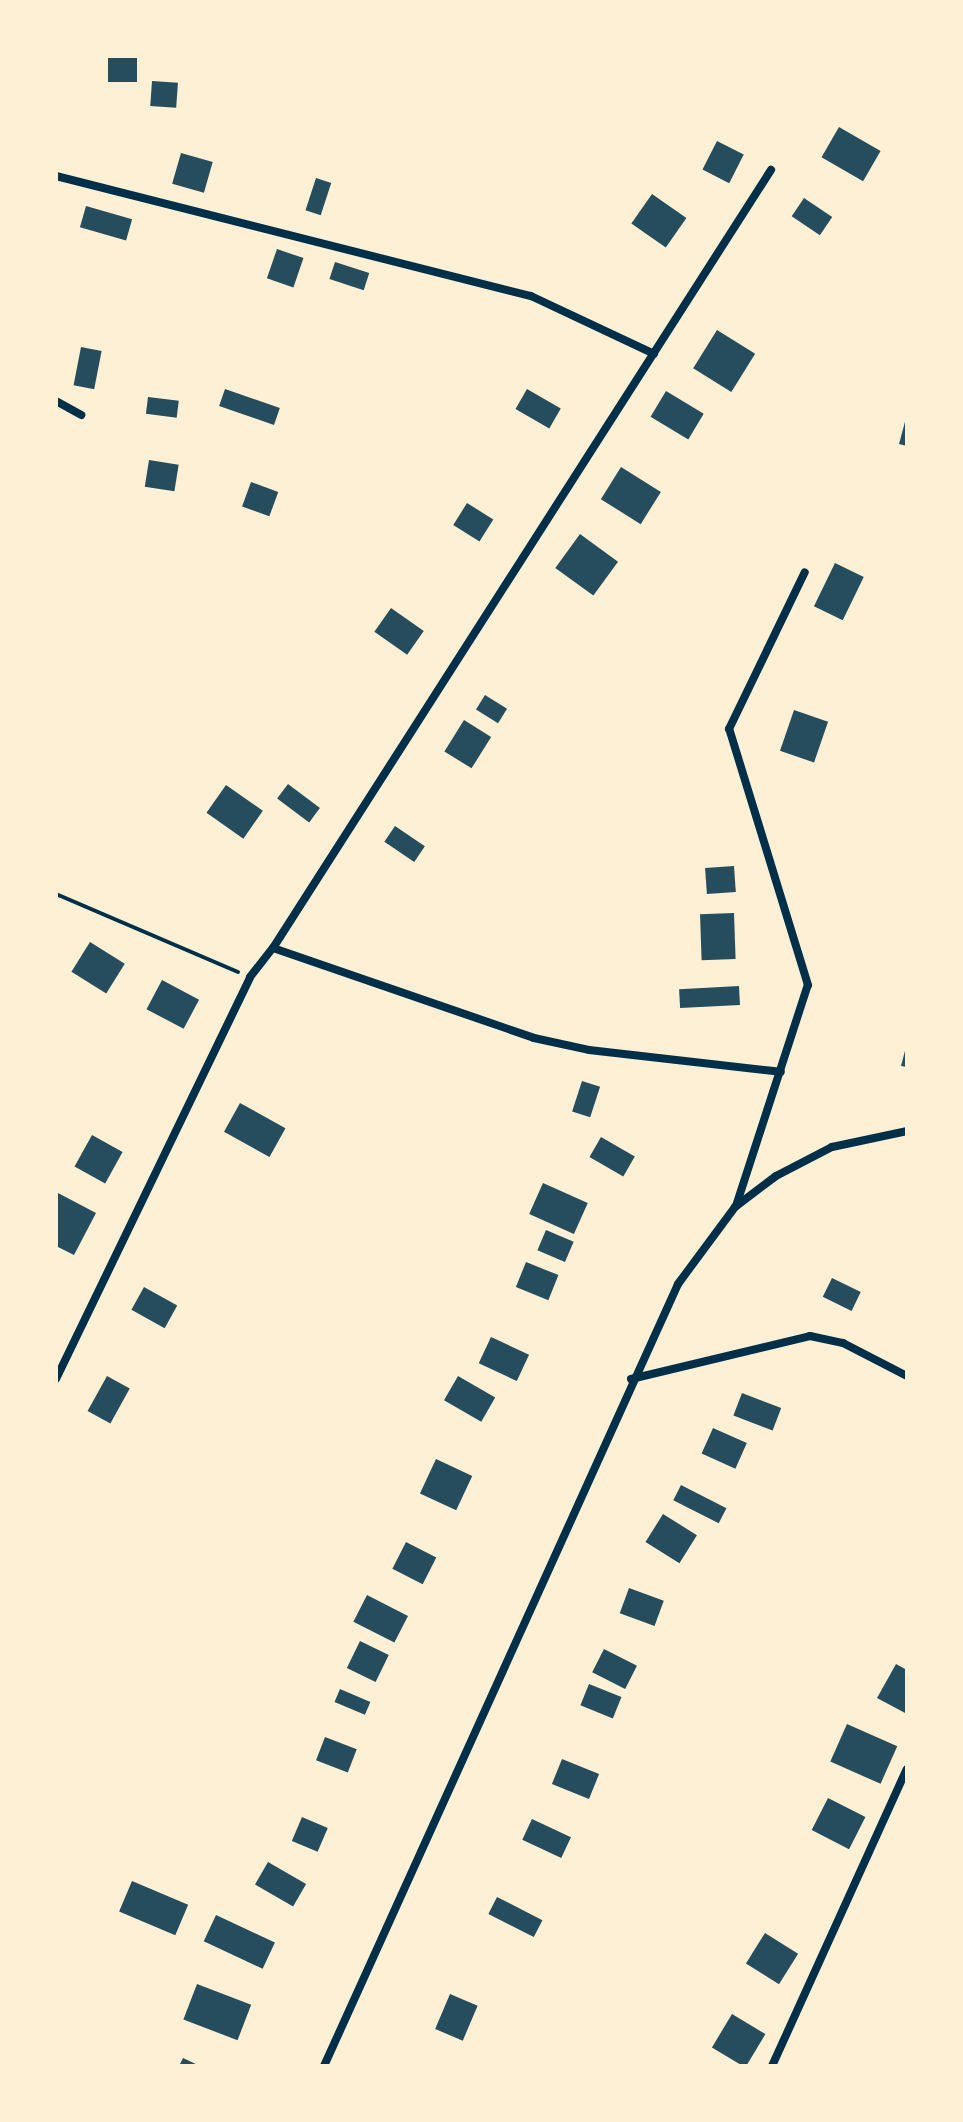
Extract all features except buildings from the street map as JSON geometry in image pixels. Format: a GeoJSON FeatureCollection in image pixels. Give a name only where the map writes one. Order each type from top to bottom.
{"type":"FeatureCollection","features":[{"type":"Feature","properties":{"kind":"street"},"geometry":{"type":"LineString","coordinates":[[56,1379],[250,977],[273,948],[771,170]]}},
{"type":"Feature","properties":{"kind":"street"},"geometry":{"type":"LineString","coordinates":[[56,176],[531,296],[654,354]]}},
{"type":"Feature","properties":{"kind":"street"},"geometry":{"type":"LineString","coordinates":[[56,401],[81,415]]}},
{"type":"Feature","properties":{"kind":"street"},"geometry":{"type":"LineString","coordinates":[[735,1207],[808,985],[729,729],[805,572]]}},
{"type":"Feature","properties":{"kind":"street"},"geometry":{"type":"LineString","coordinates":[[273,948],[534,1038],[589,1050],[781,1072]]}},
{"type":"Feature","properties":{"kind":"street"},"geometry":{"type":"LineString","coordinates":[[324,2066],[631,1379],[678,1284],[735,1207],[776,1176],[832,1147],[907,1131]]}},
{"type":"Feature","properties":{"kind":"street"},"geometry":{"type":"LineString","coordinates":[[631,1379],[810,1336],[843,1343],[907,1376]]}},
{"type":"Feature","properties":{"kind":"street"},"geometry":{"type":"LineString","coordinates":[[772,2066],[907,1769]]}},
{"type":"Feature","properties":{"kind":"path"},"geometry":{"type":"LineString","coordinates":[[56,894],[250,977]]}}]}
